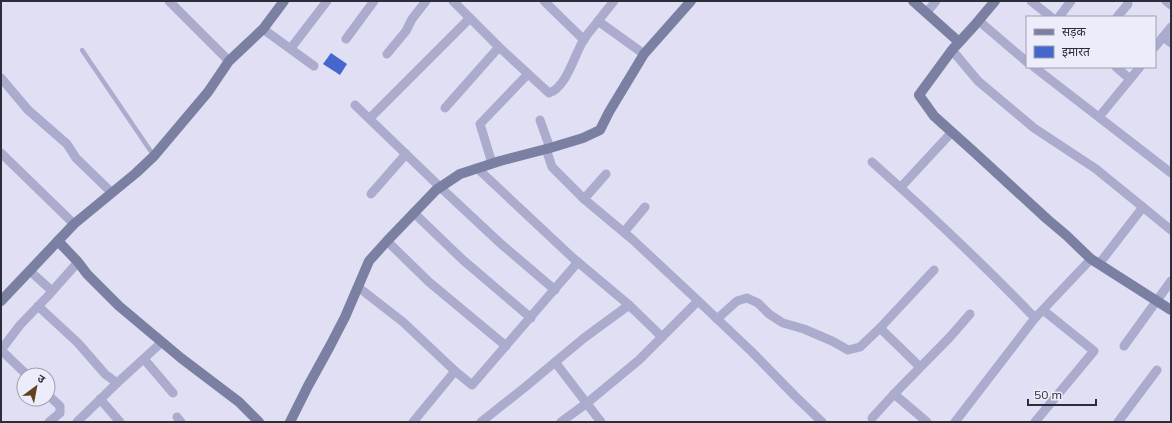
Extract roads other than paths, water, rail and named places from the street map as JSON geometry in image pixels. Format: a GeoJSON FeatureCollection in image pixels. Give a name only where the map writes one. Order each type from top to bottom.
{"type":"FeatureCollection","features":[{"type":"Feature","properties":{"kind":"street"},"geometry":{"type":"LineString","coordinates":[[169,1],[229,61]]}},
{"type":"Feature","properties":{"kind":"street"},"geometry":{"type":"LineString","coordinates":[[1,301],[74,224],[154,156],[208,92],[229,61],[263,29],[284,1]]}},
{"type":"Feature","properties":{"kind":"street"},"geometry":{"type":"LineString","coordinates":[[291,48],[327,1]]}},
{"type":"Feature","properties":{"kind":"street"},"geometry":{"type":"LineString","coordinates":[[346,39],[374,1]]}},
{"type":"Feature","properties":{"kind":"street"},"geometry":{"type":"LineString","coordinates":[[387,54],[406,31],[412,19],[426,1]]}},
{"type":"Feature","properties":{"kind":"street"},"geometry":{"type":"LineString","coordinates":[[453,1],[549,93],[554,92],[564,80],[584,40],[614,1]]}},
{"type":"Feature","properties":{"kind":"street"},"geometry":{"type":"LineString","coordinates":[[544,1],[584,40]]}},
{"type":"Feature","properties":{"kind":"street"},"geometry":{"type":"LineString","coordinates":[[290,422],[345,317],[368,261],[387,241],[440,187],[460,174],[492,163],[583,138],[600,130],[609,112],[644,54],[691,1]]}},
{"type":"Feature","properties":{"kind":"street"},"geometry":{"type":"LineString","coordinates":[[913,1],[959,42]]}},
{"type":"Feature","properties":{"kind":"street"},"geometry":{"type":"LineString","coordinates":[[926,13],[936,1]]}},
{"type":"Feature","properties":{"kind":"street"},"geometry":{"type":"LineString","coordinates":[[995,1],[952,50],[918,95],[934,116],[1095,262],[1171,310]]}},
{"type":"Feature","properties":{"kind":"street"},"geometry":{"type":"LineString","coordinates":[[1031,1],[1051,16]]}},
{"type":"Feature","properties":{"kind":"street"},"geometry":{"type":"LineString","coordinates":[[1060,16],[1071,1]]}},
{"type":"Feature","properties":{"kind":"street"},"geometry":{"type":"LineString","coordinates":[[1166,1],[1171,5]]}},
{"type":"Feature","properties":{"kind":"street"},"geometry":{"type":"LineString","coordinates":[[1118,16],[1128,4]]}},
{"type":"Feature","properties":{"kind":"street"},"geometry":{"type":"LineString","coordinates":[[370,118],[470,18]]}},
{"type":"Feature","properties":{"kind":"street"},"geometry":{"type":"LineString","coordinates":[[598,21],[644,54]]}},
{"type":"Feature","properties":{"kind":"street"},"geometry":{"type":"LineString","coordinates":[[978,21],[1026,61]]}},
{"type":"Feature","properties":{"kind":"street"},"geometry":{"type":"LineString","coordinates":[[1156,46],[1171,27]]}},
{"type":"Feature","properties":{"kind":"street"},"geometry":{"type":"LineString","coordinates":[[263,29],[314,66]]}},
{"type":"Feature","properties":{"kind":"street"},"geometry":{"type":"LineString","coordinates":[[1163,37],[1171,43]]}},
{"type":"Feature","properties":{"kind":"street"},"geometry":{"type":"LineString","coordinates":[[445,108],[499,46]]}},
{"type":"Feature","properties":{"kind":"street"},"geometry":{"type":"LineString","coordinates":[[952,50],[978,81],[1034,128],[1096,170],[1171,230]]}},
{"type":"Feature","properties":{"kind":"street"},"geometry":{"type":"LineString","coordinates":[[1035,68],[1171,173]]}},
{"type":"Feature","properties":{"kind":"street"},"geometry":{"type":"LineString","coordinates":[[1117,68],[1130,79]]}},
{"type":"Feature","properties":{"kind":"street"},"geometry":{"type":"LineString","coordinates":[[1099,117],[1139,68]]}},
{"type":"Feature","properties":{"kind":"street"},"geometry":{"type":"LineString","coordinates":[[492,163],[480,124],[528,74]]}},
{"type":"Feature","properties":{"kind":"street"},"geometry":{"type":"LineString","coordinates":[[1,78],[28,110],[67,144],[76,158],[112,193]]}},
{"type":"Feature","properties":{"kind":"street"},"geometry":{"type":"LineString","coordinates":[[355,105],[500,243],[555,290]]}},
{"type":"Feature","properties":{"kind":"street"},"geometry":{"type":"LineString","coordinates":[[540,120],[552,167],[584,199],[624,232],[698,301],[752,352],[822,422]]}},
{"type":"Feature","properties":{"kind":"street"},"geometry":{"type":"LineString","coordinates":[[901,187],[952,132]]}},
{"type":"Feature","properties":{"kind":"street"},"geometry":{"type":"LineString","coordinates":[[1,153],[74,224]]}},
{"type":"Feature","properties":{"kind":"street"},"geometry":{"type":"LineString","coordinates":[[371,194],[406,154]]}},
{"type":"Feature","properties":{"kind":"street"},"geometry":{"type":"LineString","coordinates":[[872,162],[901,187],[1035,318]]}},
{"type":"Feature","properties":{"kind":"street"},"geometry":{"type":"LineString","coordinates":[[477,168],[578,262],[629,305],[662,338]]}},
{"type":"Feature","properties":{"kind":"street"},"geometry":{"type":"LineString","coordinates":[[584,199],[606,174]]}},
{"type":"Feature","properties":{"kind":"street"},"geometry":{"type":"LineString","coordinates":[[624,232],[645,207]]}},
{"type":"Feature","properties":{"kind":"street"},"geometry":{"type":"LineString","coordinates":[[955,422],[1035,318],[1095,262],[1143,207]]}},
{"type":"Feature","properties":{"kind":"street"},"geometry":{"type":"LineString","coordinates":[[414,213],[463,260],[531,318]]}},
{"type":"Feature","properties":{"kind":"street"},"geometry":{"type":"LineString","coordinates":[[58,241],[87,274],[119,306],[162,342],[239,402],[259,422]]}},
{"type":"Feature","properties":{"kind":"street"},"geometry":{"type":"LineString","coordinates":[[387,241],[429,282],[506,346]]}},
{"type":"Feature","properties":{"kind":"street"},"geometry":{"type":"LineString","coordinates":[[18,367],[1,350],[20,325],[78,262]]}},
{"type":"Feature","properties":{"kind":"street"},"geometry":{"type":"LineString","coordinates":[[358,287],[403,322],[472,385],[578,262]]}},
{"type":"Feature","properties":{"kind":"street"},"geometry":{"type":"LineString","coordinates":[[717,319],[737,301],[747,298],[758,303],[768,314],[783,323],[804,329],[832,341],[848,350],[860,347],[880,328],[934,270]]}},
{"type":"Feature","properties":{"kind":"street"},"geometry":{"type":"LineString","coordinates":[[30,271],[52,291]]}},
{"type":"Feature","properties":{"kind":"street"},"geometry":{"type":"LineString","coordinates":[[1124,346],[1171,281]]}},
{"type":"Feature","properties":{"kind":"street"},"geometry":{"type":"LineString","coordinates":[[561,422],[587,403],[639,360],[698,301]]}},
{"type":"Feature","properties":{"kind":"street"},"geometry":{"type":"LineString","coordinates":[[481,422],[584,338],[629,305]]}},
{"type":"Feature","properties":{"kind":"street"},"geometry":{"type":"LineString","coordinates":[[38,306],[78,343],[105,374],[117,383]]}},
{"type":"Feature","properties":{"kind":"street"},"geometry":{"type":"LineString","coordinates":[[1035,422],[1094,351],[1043,310]]}},
{"type":"Feature","properties":{"kind":"street"},"geometry":{"type":"LineString","coordinates":[[872,418],[950,337],[970,314]]}},
{"type":"Feature","properties":{"kind":"street"},"geometry":{"type":"LineString","coordinates":[[880,328],[920,367]]}},
{"type":"Feature","properties":{"kind":"street"},"geometry":{"type":"LineString","coordinates":[[76,422],[162,342]]}},
{"type":"Feature","properties":{"kind":"street"},"geometry":{"type":"LineString","coordinates":[[144,359],[173,393]]}},
{"type":"Feature","properties":{"kind":"street"},"geometry":{"type":"LineString","coordinates":[[555,362],[601,422]]}},
{"type":"Feature","properties":{"kind":"street"},"geometry":{"type":"LineString","coordinates":[[413,422],[455,370]]}},
{"type":"Feature","properties":{"kind":"street"},"geometry":{"type":"LineString","coordinates":[[1118,422],[1157,370]]}},
{"type":"Feature","properties":{"kind":"street"},"geometry":{"type":"LineString","coordinates":[[894,394],[927,422]]}},
{"type":"Feature","properties":{"kind":"street"},"geometry":{"type":"LineString","coordinates":[[100,400],[120,422]]}},
{"type":"Feature","properties":{"kind":"street"},"geometry":{"type":"LineString","coordinates":[[49,422],[60,413],[60,406],[56,402]]}},
{"type":"Feature","properties":{"kind":"lane"},"geometry":{"type":"LineString","coordinates":[[82,50],[154,156]]}}]}
